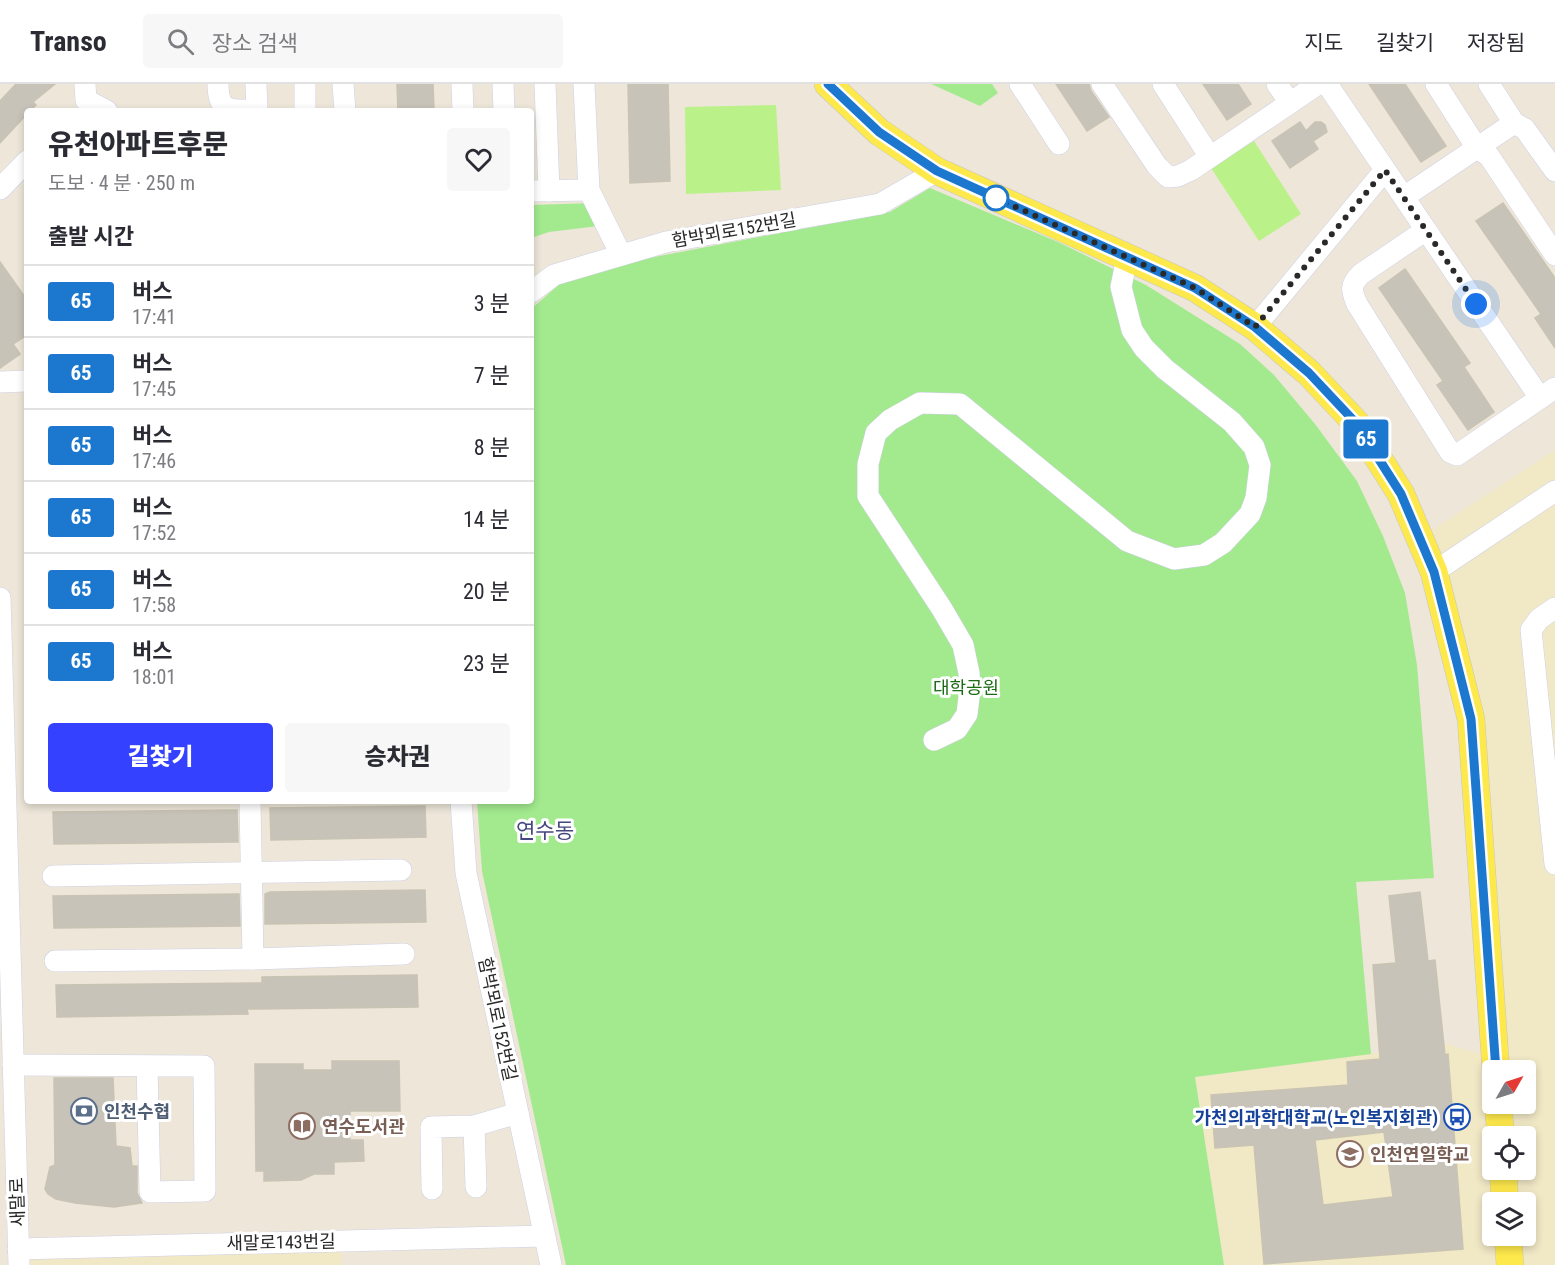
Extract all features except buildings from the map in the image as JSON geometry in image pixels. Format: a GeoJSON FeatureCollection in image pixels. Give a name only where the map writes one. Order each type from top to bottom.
{"type":"FeatureCollection","features":[{"type":"Feature","properties":{"kind":"main road"},"geometry":{"type":"LineString","coordinates":[[828,84],[879,132],[937,171],[1195,288],[1255,327],[1309,373],[1356,423],[1401,494],[1434,572],[1471,719],[1495,1060]]}},
{"type":"Feature","properties":{"kind":"main road"},"geometry":{"type":"LineString","coordinates":[[1509,1246],[1510,1265]]}},
{"type":"Feature","properties":{"kind":"street"},"geometry":{"type":"LineString","coordinates":[[218,84],[218,96],[221,104],[226,108]]}},
{"type":"Feature","properties":{"kind":"street"},"geometry":{"type":"LineString","coordinates":[[256,84],[257,108]]}},
{"type":"Feature","properties":{"kind":"street"},"geometry":{"type":"LineString","coordinates":[[305,84],[306,108]]}},
{"type":"Feature","properties":{"kind":"street"},"geometry":{"type":"LineString","coordinates":[[343,84],[345,108]]}},
{"type":"Feature","properties":{"kind":"street"},"geometry":{"type":"LineString","coordinates":[[462,84],[463,108]]}},
{"type":"Feature","properties":{"kind":"street"},"geometry":{"type":"LineString","coordinates":[[503,84],[504,108]]}},
{"type":"Feature","properties":{"kind":"street"},"geometry":{"type":"LineString","coordinates":[[545,84],[539,143],[540,191],[589,190]]}},
{"type":"Feature","properties":{"kind":"street"},"geometry":{"type":"LineString","coordinates":[[584,84],[589,190],[621,255]]}},
{"type":"Feature","properties":{"kind":"street"},"geometry":{"type":"LineString","coordinates":[[1020,84],[1059,144]]}},
{"type":"Feature","properties":{"kind":"street"},"geometry":{"type":"LineString","coordinates":[[1102,84],[1157,166],[1168,177],[1178,176],[1210,157],[1318,84]]}},
{"type":"Feature","properties":{"kind":"street"},"geometry":{"type":"LineString","coordinates":[[1163,84],[1210,157]]}},
{"type":"Feature","properties":{"kind":"street"},"geometry":{"type":"LineString","coordinates":[[1277,84],[1290,103]]}},
{"type":"Feature","properties":{"kind":"street"},"geometry":{"type":"LineString","coordinates":[[1327,84],[1426,230],[1547,393],[1457,455],[1450,452],[1352,293],[1353,281],[1361,274],[1426,230]]}},
{"type":"Feature","properties":{"kind":"street"},"geometry":{"type":"LineString","coordinates":[[1436,84],[1477,147],[1489,156],[1555,255]]}},
{"type":"Feature","properties":{"kind":"street"},"geometry":{"type":"LineString","coordinates":[[1489,84],[1514,123],[1525,129],[1555,171]]}},
{"type":"Feature","properties":{"kind":"street"},"geometry":{"type":"LineString","coordinates":[[82,98],[100,108]]}},
{"type":"Feature","properties":{"kind":"street"},"geometry":{"type":"LineString","coordinates":[[1404,197],[1514,123]]}},
{"type":"Feature","properties":{"kind":"street"},"geometry":{"type":"LineString","coordinates":[[0,189],[24,164]]}},
{"type":"Feature","properties":{"kind":"street"},"geometry":{"type":"LineString","coordinates":[[1255,327],[1385,170]]}},
{"type":"Feature","properties":{"kind":"street","name":"함박뫼로152번길"},"geometry":{"type":"LineString","coordinates":[[534,290],[554,276],[666,242],[880,204],[937,171]]}},
{"type":"Feature","properties":{"kind":"street"},"geometry":{"type":"LineString","coordinates":[[934,740],[957,729],[967,714],[970,689],[969,672],[963,645],[942,609],[867,496],[868,464],[876,434],[890,420],[920,403],[960,404],[1127,541],[1174,559],[1204,555],[1223,543],[1250,514],[1256,498],[1260,465],[1254,447],[1232,422],[1165,369],[1144,348],[1132,330],[1121,287],[1127,257]]}},
{"type":"Feature","properties":{"kind":"street"},"geometry":{"type":"LineString","coordinates":[[0,382],[24,381]]}},
{"type":"Feature","properties":{"kind":"street"},"geometry":{"type":"LineString","coordinates":[[1434,572],[1555,491]]}},
{"type":"Feature","properties":{"kind":"street","name":"새말로"},"geometry":{"type":"LineString","coordinates":[[0,598],[5,977],[13,1065],[19,1257]]}},
{"type":"Feature","properties":{"kind":"street"},"geometry":{"type":"LineString","coordinates":[[1555,608],[1539,619],[1531,630],[1555,864]]}},
{"type":"Feature","properties":{"kind":"street"},"geometry":{"type":"LineString","coordinates":[[250,804],[253,959]]}},
{"type":"Feature","properties":{"kind":"street","name":"함박뫼로152번길"},"geometry":{"type":"LineString","coordinates":[[461,804],[466,873],[551,1265]]}},
{"type":"Feature","properties":{"kind":"street"},"geometry":{"type":"LineString","coordinates":[[53,876],[401,870]]}},
{"type":"Feature","properties":{"kind":"street"},"geometry":{"type":"LineString","coordinates":[[55,961],[253,959],[404,954]]}},
{"type":"Feature","properties":{"kind":"street"},"geometry":{"type":"LineString","coordinates":[[13,1065],[204,1066],[205,1191],[150,1192],[147,1066]]}},
{"type":"Feature","properties":{"kind":"street"},"geometry":{"type":"LineString","coordinates":[[432,1189],[431,1127],[474,1126],[518,1113]]}},
{"type":"Feature","properties":{"kind":"street"},"geometry":{"type":"LineString","coordinates":[[474,1126],[476,1187]]}},
{"type":"Feature","properties":{"kind":"street","name":"새말로143번길"},"geometry":{"type":"LineString","coordinates":[[19,1257],[544,1236]]}},
{"type":"Feature","properties":{"kind":"shaded area"},"geometry":{"type":"Polygon","coordinates":[[[1555,450],[1555,1265],[1224,1265],[1195,1077],[1447,1044],[1494,1058],[1471,719],[1420,538],[1555,450]]]}},
{"type":"Feature","properties":{"kind":"shaded area"},"geometry":{"type":"Polygon","coordinates":[[[342,1241],[342,1265],[19,1265],[18,1249],[342,1241]]]}},
{"type":"Feature","properties":{"kind":"green space"},"geometry":{"type":"Polygon","coordinates":[[[931,84],[992,84],[998,93],[980,106],[931,84]]]}},
{"type":"Feature","properties":{"kind":"green space"},"geometry":{"type":"Polygon","coordinates":[[[776,105],[781,190],[686,194],[685,107],[776,105]]]}},
{"type":"Feature","properties":{"kind":"green space"},"geometry":{"type":"Polygon","coordinates":[[[1254,141],[1301,214],[1259,241],[1211,168],[1254,141]]]}},
{"type":"Feature","properties":{"kind":"green space","name":"대학공원"},"geometry":{"type":"Polygon","coordinates":[[[930,188],[1058,242],[1146,285],[1240,344],[1274,375],[1315,424],[1357,481],[1383,536],[1405,593],[1417,665],[1434,878],[1356,882],[1371,1054],[1195,1077],[1224,1265],[566,1265],[482,871],[477,804],[534,804],[534,306],[561,283],[623,263],[890,212],[930,188]]]}},
{"type":"Feature","properties":{"kind":"green space"},"geometry":{"type":"Polygon","coordinates":[[[595,203],[606,225],[549,232],[534,237],[534,205],[595,203]]]}},
{"type":"Feature","properties":{"kind":"bus line","name":"65"},"geometry":{"type":"LineString","coordinates":[[828,84],[879,132],[937,171],[1195,288],[1255,327],[1309,373],[1356,423],[1401,494],[1434,572],[1471,719],[1495,1060]]}},
{"type":"Feature","properties":{"kind":"place","name":"인천수협"},"geometry":{"type":"Point","coordinates":[84,1111]}},
{"type":"Feature","properties":{"kind":"place","name":"가천의과학대학교(노인복지회관)"},"geometry":{"type":"Point","coordinates":[1457,1117]}},
{"type":"Feature","properties":{"kind":"place","name":"연수도서관"},"geometry":{"type":"Point","coordinates":[302,1126]}},
{"type":"Feature","properties":{"kind":"place","name":"인천연일학교"},"geometry":{"type":"Point","coordinates":[1350,1154]}},
{"type":"Feature","properties":{"kind":"district","name":"연수동"},"geometry":{"type":"Point","coordinates":[545,831]}},
{"type":"Feature","properties":{"kind":"route"},"geometry":{"type":"LineString","coordinates":[[996,198],[1195,288],[1255,327],[1385,170],[1476,304]]}}]}
